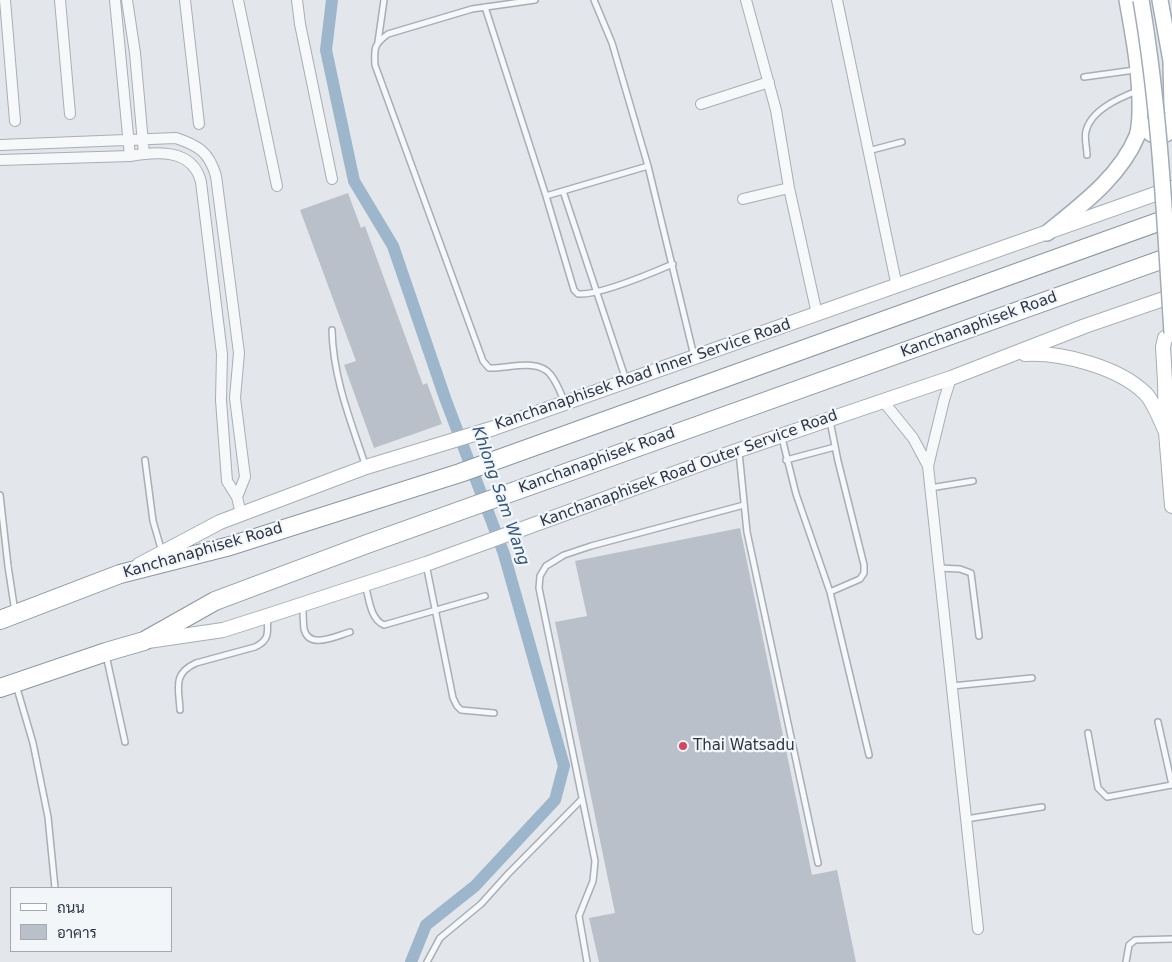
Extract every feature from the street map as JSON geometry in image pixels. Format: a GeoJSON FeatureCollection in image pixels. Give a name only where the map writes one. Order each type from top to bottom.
{"type":"FeatureCollection","features":[{"type":"Feature","properties":{"kind":"highway","name":"Kanchanaphisek Road"},"geometry":{"type":"LineString","coordinates":[[8,617],[120,574],[230,546],[460,473],[508,454],[1172,217]]}},
{"type":"Feature","properties":{"kind":"highway","name":"Kanchanaphisek Road"},"geometry":{"type":"LineString","coordinates":[[8,686],[144,641],[216,602],[366,544],[1172,256]]}},
{"type":"Feature","properties":{"kind":"main road"},"geometry":{"type":"LineString","coordinates":[[1047,233],[1092,196],[1119,166],[1136,136],[1140,121],[1140,89],[1127,0]]}},
{"type":"Feature","properties":{"kind":"main road"},"geometry":{"type":"LineString","coordinates":[[1141,0],[1151,67],[1161,161],[1172,333],[1165,338],[1162,347],[1172,506]]}},
{"type":"Feature","properties":{"kind":"main road"},"geometry":{"type":"LineString","coordinates":[[1150,0],[1161,78],[1172,211]]}},
{"type":"Feature","properties":{"kind":"main road"},"geometry":{"type":"LineString","coordinates":[[1160,0],[1171,57],[1172,109]]}},
{"type":"Feature","properties":{"kind":"main road"},"geometry":{"type":"LineString","coordinates":[[1140,121],[1153,136],[1163,136],[1169,132],[1172,118]]}},
{"type":"Feature","properties":{"kind":"main road","name":"Kanchanaphisek Road Inner Service Road"},"geometry":{"type":"LineString","coordinates":[[120,574],[220,522],[366,467],[494,428],[897,287],[1172,188]]}},
{"type":"Feature","properties":{"kind":"main road","name":"Kanchanaphisek Road Outer Service Road"},"geometry":{"type":"LineString","coordinates":[[144,641],[222,630],[426,564],[739,450],[951,378],[1085,326],[1172,296]]}},
{"type":"Feature","properties":{"kind":"main road"},"geometry":{"type":"LineString","coordinates":[[1011,355],[1042,353],[1065,356],[1104,368],[1136,386],[1147,395],[1166,432]]}},
{"type":"Feature","properties":{"kind":"street"},"geometry":{"type":"LineString","coordinates":[[5,0],[15,121]]}},
{"type":"Feature","properties":{"kind":"street"},"geometry":{"type":"LineString","coordinates":[[60,0],[70,114]]}},
{"type":"Feature","properties":{"kind":"street"},"geometry":{"type":"LineString","coordinates":[[115,0],[130,156]]}},
{"type":"Feature","properties":{"kind":"street"},"geometry":{"type":"LineString","coordinates":[[127,0],[136,53],[144,154]]}},
{"type":"Feature","properties":{"kind":"street"},"geometry":{"type":"LineString","coordinates":[[185,0],[199,124]]}},
{"type":"Feature","properties":{"kind":"street"},"geometry":{"type":"LineString","coordinates":[[238,0],[277,186]]}},
{"type":"Feature","properties":{"kind":"street"},"geometry":{"type":"LineString","coordinates":[[297,0],[300,24],[332,178]]}},
{"type":"Feature","properties":{"kind":"street"},"geometry":{"type":"LineString","coordinates":[[746,0],[776,110],[789,188],[816,314]]}},
{"type":"Feature","properties":{"kind":"street"},"geometry":{"type":"LineString","coordinates":[[837,0],[867,151],[897,287]]}},
{"type":"Feature","properties":{"kind":"street"},"geometry":{"type":"LineString","coordinates":[[701,104],[769,82]]}},
{"type":"Feature","properties":{"kind":"street"},"geometry":{"type":"LineString","coordinates":[[0,145],[176,138],[191,143],[204,152],[212,162],[216,176],[239,353],[235,398],[245,477],[236,497]]}},
{"type":"Feature","properties":{"kind":"street"},"geometry":{"type":"LineString","coordinates":[[0,160],[172,154],[193,165],[199,172],[222,354],[221,400],[227,482],[236,497],[241,514]]}},
{"type":"Feature","properties":{"kind":"street"},"geometry":{"type":"LineString","coordinates":[[743,199],[789,188]]}},
{"type":"Feature","properties":{"kind":"street"},"geometry":{"type":"LineString","coordinates":[[220,334],[236,332]]}},
{"type":"Feature","properties":{"kind":"street"},"geometry":{"type":"LineString","coordinates":[[951,378],[928,466],[929,488],[978,929]]}},
{"type":"Feature","properties":{"kind":"street"},"geometry":{"type":"LineString","coordinates":[[883,401],[913,438],[928,466]]}},
{"type":"Feature","properties":{"kind":"street"},"geometry":{"type":"LineString","coordinates":[[224,444],[240,442]]}},
{"type":"Feature","properties":{"kind":"lane"},"geometry":{"type":"LineString","coordinates":[[384,0],[378,42],[374,51],[375,65],[482,361],[489,368],[534,365],[544,368],[551,374],[565,403]]}},
{"type":"Feature","properties":{"kind":"lane"},"geometry":{"type":"LineString","coordinates":[[378,42],[388,34],[472,9],[535,0]]}},
{"type":"Feature","properties":{"kind":"lane"},"geometry":{"type":"LineString","coordinates":[[594,0],[612,43],[648,166],[694,357]]}},
{"type":"Feature","properties":{"kind":"lane"},"geometry":{"type":"LineString","coordinates":[[484,7],[546,196],[574,290],[578,294],[596,291],[642,277],[673,264]]}},
{"type":"Feature","properties":{"kind":"lane"},"geometry":{"type":"LineString","coordinates":[[1084,77],[1138,69]]}},
{"type":"Feature","properties":{"kind":"lane"},"geometry":{"type":"LineString","coordinates":[[1087,154],[1086,132],[1097,113],[1121,97],[1140,89]]}},
{"type":"Feature","properties":{"kind":"lane"},"geometry":{"type":"LineString","coordinates":[[867,151],[902,142]]}},
{"type":"Feature","properties":{"kind":"lane"},"geometry":{"type":"LineString","coordinates":[[546,196],[648,166]]}},
{"type":"Feature","properties":{"kind":"lane"},"geometry":{"type":"LineString","coordinates":[[563,191],[626,381]]}},
{"type":"Feature","properties":{"kind":"lane"},"geometry":{"type":"LineString","coordinates":[[332,330],[332,353],[338,382],[366,467]]}},
{"type":"Feature","properties":{"kind":"lane"},"geometry":{"type":"LineString","coordinates":[[830,418],[835,447],[864,565],[864,573],[860,579],[830,592]]}},
{"type":"Feature","properties":{"kind":"lane"},"geometry":{"type":"LineString","coordinates":[[781,437],[796,494],[830,592],[869,755]]}},
{"type":"Feature","properties":{"kind":"lane"},"geometry":{"type":"LineString","coordinates":[[786,460],[835,447]]}},
{"type":"Feature","properties":{"kind":"lane"},"geometry":{"type":"LineString","coordinates":[[739,450],[747,532],[818,863]]}},
{"type":"Feature","properties":{"kind":"lane"},"geometry":{"type":"LineString","coordinates":[[145,460],[153,522],[162,552]]}},
{"type":"Feature","properties":{"kind":"lane"},"geometry":{"type":"LineString","coordinates":[[929,488],[973,481]]}},
{"type":"Feature","properties":{"kind":"lane"},"geometry":{"type":"LineString","coordinates":[[0,495],[8,566],[8,617]]}},
{"type":"Feature","properties":{"kind":"lane"},"geometry":{"type":"LineString","coordinates":[[587,962],[578,916],[593,881],[596,860],[539,588],[540,576],[546,566],[564,555],[744,505]]}},
{"type":"Feature","properties":{"kind":"lane"},"geometry":{"type":"LineString","coordinates":[[426,564],[453,698],[461,710],[494,713]]}},
{"type":"Feature","properties":{"kind":"lane"},"geometry":{"type":"LineString","coordinates":[[939,568],[960,569],[971,573],[979,636]]}},
{"type":"Feature","properties":{"kind":"lane"},"geometry":{"type":"LineString","coordinates":[[365,584],[374,616],[378,622],[384,625],[485,596]]}},
{"type":"Feature","properties":{"kind":"lane"},"geometry":{"type":"LineString","coordinates":[[303,605],[305,631],[312,640],[318,642],[350,632]]}},
{"type":"Feature","properties":{"kind":"lane"},"geometry":{"type":"LineString","coordinates":[[180,710],[178,678],[181,673],[187,667],[196,663],[262,644],[268,632],[267,616]]}},
{"type":"Feature","properties":{"kind":"lane"},"geometry":{"type":"LineString","coordinates":[[106,652],[125,742]]}},
{"type":"Feature","properties":{"kind":"lane"},"geometry":{"type":"LineString","coordinates":[[952,686],[1032,678]]}},
{"type":"Feature","properties":{"kind":"lane"},"geometry":{"type":"LineString","coordinates":[[8,686],[33,743],[48,817],[55,887]]}},
{"type":"Feature","properties":{"kind":"lane"},"geometry":{"type":"LineString","coordinates":[[1088,733],[1098,788],[1107,797],[1172,785],[1158,722]]}},
{"type":"Feature","properties":{"kind":"lane"},"geometry":{"type":"LineString","coordinates":[[427,962],[440,938],[481,904],[582,799]]}},
{"type":"Feature","properties":{"kind":"lane"},"geometry":{"type":"LineString","coordinates":[[966,819],[1042,807]]}},
{"type":"Feature","properties":{"kind":"lane"},"geometry":{"type":"LineString","coordinates":[[1126,962],[1129,945],[1135,940],[1172,940]]}},
{"type":"Feature","properties":{"kind":"building"},"geometry":{"type":"Polygon","coordinates":[[[348,193],[361,228],[365,226],[423,385],[427,383],[442,424],[374,448],[344,365],[356,361],[300,210],[348,193]]]}},
{"type":"Feature","properties":{"kind":"building","name":"Thai Watsadu"},"geometry":{"type":"Polygon","coordinates":[[[740,528],[812,875],[837,870],[856,962],[599,962],[589,918],[615,913],[555,622],[587,616],[575,561],[740,528]]]}},
{"type":"Feature","properties":{"kind":"waterway","name":"Khlong Sam Wang"},"geometry":{"type":"LineString","coordinates":[[332,0],[326,50],[354,181],[393,246],[445,398],[504,554],[564,766],[555,800],[475,886],[426,925],[411,962]]}},
{"type":"Feature","properties":{"kind":"place","name":"Thai Watsadu"},"geometry":{"type":"Point","coordinates":[683,746]}}]}
